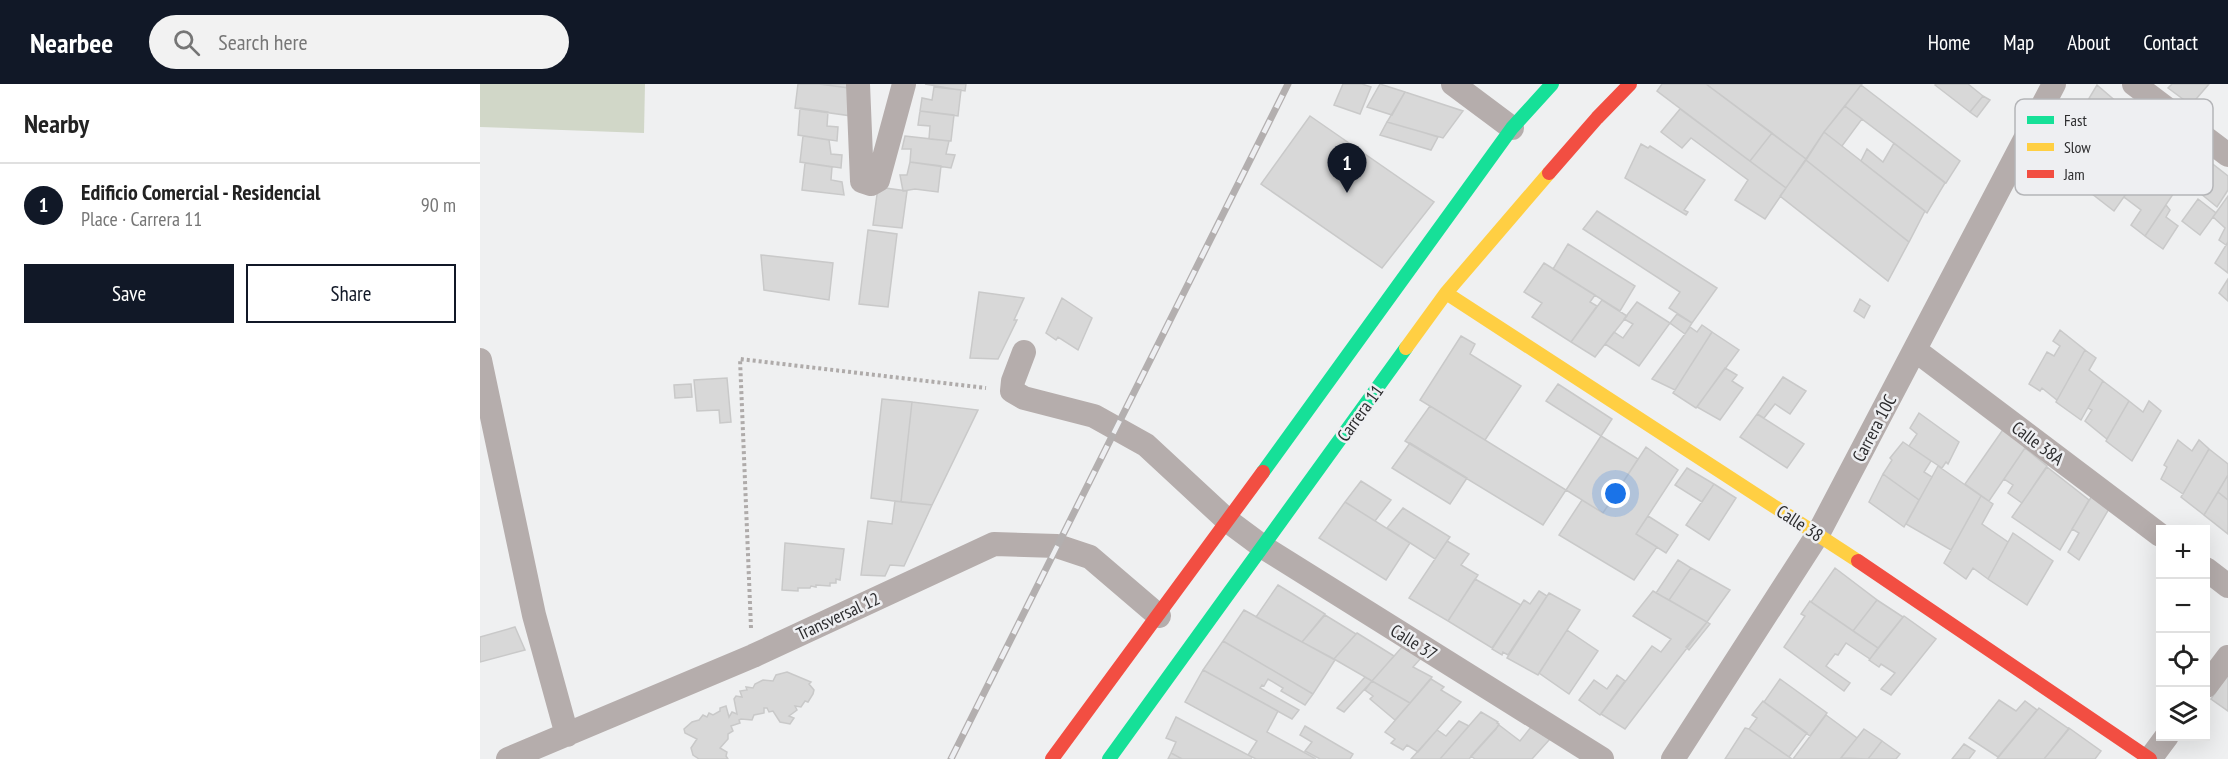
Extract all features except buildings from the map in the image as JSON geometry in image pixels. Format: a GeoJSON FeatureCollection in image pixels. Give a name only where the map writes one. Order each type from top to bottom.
{"type":"FeatureCollection","features":[{"type":"Feature","properties":{"kind":"main road"},"geometry":{"type":"LineString","coordinates":[[1052,759],[1159,616],[1512,128],[1552,84]]}},
{"type":"Feature","properties":{"kind":"main road","name":"Carrera 11"},"geometry":{"type":"LineString","coordinates":[[1110,759],[1446,293],[1597,118],[1630,84]]}},
{"type":"Feature","properties":{"kind":"main road","name":"Calle 38"},"geometry":{"type":"LineString","coordinates":[[1446,293],[1818,534],[2150,759]]}},
{"type":"Feature","properties":{"kind":"street"},"geometry":{"type":"LineString","coordinates":[[858,84],[862,181],[871,184],[879,180],[904,84]]}},
{"type":"Feature","properties":{"kind":"street"},"geometry":{"type":"LineString","coordinates":[[1453,84],[1512,128]]}},
{"type":"Feature","properties":{"kind":"street","name":"Carrera 10C"},"geometry":{"type":"LineString","coordinates":[[2046,99],[2054,84]]}},
{"type":"Feature","properties":{"kind":"street"},"geometry":{"type":"LineString","coordinates":[[2134,84],[2154,99]]}},
{"type":"Feature","properties":{"kind":"street"},"geometry":{"type":"LineString","coordinates":[[2213,144],[2228,155]]}},
{"type":"Feature","properties":{"kind":"street","name":"Carrera 10C"},"geometry":{"type":"LineString","coordinates":[[1673,759],[1818,534],[2015,159]]}},
{"type":"Feature","properties":{"kind":"street","name":"Calle 38A"},"geometry":{"type":"LineString","coordinates":[[1915,350],[2156,532]]}},
{"type":"Feature","properties":{"kind":"street"},"geometry":{"type":"LineString","coordinates":[[1012,391],[1013,381],[1024,352]]}},
{"type":"Feature","properties":{"kind":"street"},"geometry":{"type":"LineString","coordinates":[[480,360],[534,615],[567,735]]}},
{"type":"Feature","properties":{"kind":"street","name":"Calle 37"},"geometry":{"type":"LineString","coordinates":[[1012,391],[1024,398],[1094,416],[1146,445],[1228,521],[1263,548],[1602,759]]}},
{"type":"Feature","properties":{"kind":"street","name":"Transversal 12"},"geometry":{"type":"LineString","coordinates":[[508,759],[753,656],[994,544],[1057,546],[1090,557],[1159,616]]}},
{"type":"Feature","properties":{"kind":"street"},"geometry":{"type":"LineString","coordinates":[[2210,573],[2228,586]]}},
{"type":"Feature","properties":{"kind":"street"},"geometry":{"type":"LineString","coordinates":[[2210,680],[2228,657]]}},
{"type":"Feature","properties":{"kind":"street"},"geometry":{"type":"LineString","coordinates":[[2150,759],[2163,741]]}},
{"type":"Feature","properties":{"kind":"path"},"geometry":{"type":"LineString","coordinates":[[753,656],[740,359],[1012,391]]}},
{"type":"Feature","properties":{"kind":"green space"},"geometry":{"type":"Polygon","coordinates":[[[480,84],[645,84],[644,133],[480,127],[480,84]]]}},
{"type":"Feature","properties":{"kind":"railway"},"geometry":{"type":"LineString","coordinates":[[951,759],[1288,84]]}},
{"type":"Feature","properties":{"kind":"traffic: fast"},"geometry":{"type":"LineString","coordinates":[[1263,472],[1512,128],[1552,84]]}},
{"type":"Feature","properties":{"kind":"traffic: fast"},"geometry":{"type":"LineString","coordinates":[[1109,759],[1406,348]]}},
{"type":"Feature","properties":{"kind":"traffic: slow"},"geometry":{"type":"LineString","coordinates":[[1406,348],[1446,293],[1549,173]]}},
{"type":"Feature","properties":{"kind":"traffic: slow"},"geometry":{"type":"LineString","coordinates":[[1446,293],[1858,561]]}},
{"type":"Feature","properties":{"kind":"traffic: jam"},"geometry":{"type":"LineString","coordinates":[[1549,173],[1630,84]]}},
{"type":"Feature","properties":{"kind":"traffic: jam"},"geometry":{"type":"LineString","coordinates":[[1052,759],[1263,472]]}},
{"type":"Feature","properties":{"kind":"traffic: jam"},"geometry":{"type":"LineString","coordinates":[[1858,561],[2150,759]]}},
{"type":"Feature","properties":{"kind":"place","name":"Edificio Comercial - Residencial"},"geometry":{"type":"Point","coordinates":[1347,193]}}]}
